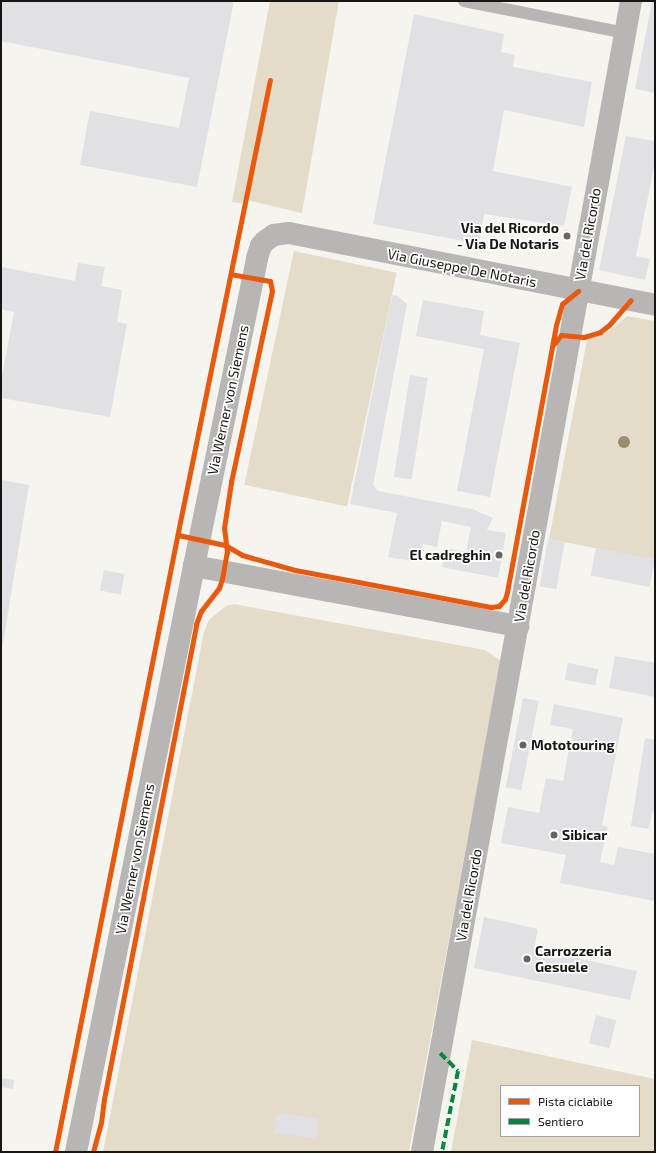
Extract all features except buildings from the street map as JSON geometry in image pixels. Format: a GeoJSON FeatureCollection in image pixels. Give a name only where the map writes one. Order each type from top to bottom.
{"type":"FeatureCollection","features":[{"type":"Feature","properties":{"kind":"street","name":"Via del Ricordo"},"geometry":{"type":"LineString","coordinates":[[422,1152],[631,1]]}},
{"type":"Feature","properties":{"kind":"street","name":"Via Giuseppe De Notaris"},"geometry":{"type":"LineString","coordinates":[[269,238],[280,233],[290,233],[578,291],[655,304]]}},
{"type":"Feature","properties":{"kind":"street","name":"Via Werner von Siemens"},"geometry":{"type":"LineString","coordinates":[[76,1152],[257,258],[261,246],[269,238]]}},
{"type":"Feature","properties":{"kind":"street"},"geometry":{"type":"LineString","coordinates":[[194,566],[518,626]]}},
{"type":"Feature","properties":{"kind":"lane"},"geometry":{"type":"LineString","coordinates":[[464,1],[625,33]]}},
{"type":"Feature","properties":{"kind":"shaded area"},"geometry":{"type":"Polygon","coordinates":[[[270,1],[339,1],[302,213],[247,200],[245,204],[232,202],[270,1]]]}},
{"type":"Feature","properties":{"kind":"shaded area"},"geometry":{"type":"Polygon","coordinates":[[[294,251],[397,273],[347,507],[244,485],[294,251]]]}},
{"type":"Feature","properties":{"kind":"shaded area"},"geometry":{"type":"Polygon","coordinates":[[[627,316],[655,321],[655,560],[549,539],[587,340],[608,332],[627,316]]]}},
{"type":"Feature","properties":{"kind":"shaded area"},"geometry":{"type":"Polygon","coordinates":[[[234,604],[485,650],[501,661],[409,1152],[103,1152],[204,632],[209,620],[226,606],[234,604]]]}},
{"type":"Feature","properties":{"kind":"shaded area"},"geometry":{"type":"Polygon","coordinates":[[[472,1040],[655,1079],[655,1152],[451,1152],[472,1040]]]}},
{"type":"Feature","properties":{"kind":"marked path"},"geometry":{"type":"LineString","coordinates":[[440,1053],[458,1071],[442,1152]]}},
{"type":"Feature","properties":{"kind":"cycle path"},"geometry":{"type":"LineString","coordinates":[[55,1152],[180,522],[270,80]]}},
{"type":"Feature","properties":{"kind":"cycle path"},"geometry":{"type":"LineString","coordinates":[[93,1152],[101,1123],[104,1099],[196,624],[201,611],[219,588],[222,579],[227,552],[224,528],[231,482],[272,291],[270,281],[232,274]]}},
{"type":"Feature","properties":{"kind":"cycle path"},"geometry":{"type":"LineString","coordinates":[[178,535],[225,545],[242,555],[295,570],[491,607],[499,606],[505,599],[507,592],[556,325],[562,304],[578,291]]}},
{"type":"Feature","properties":{"kind":"cycle path"},"geometry":{"type":"LineString","coordinates":[[554,344],[561,335],[584,337],[600,332],[609,325],[631,300]]}},
{"type":"Feature","properties":{"kind":"place","name":"Via del Ricordo - Via De Notaris"},"geometry":{"type":"Point","coordinates":[567,236]}},
{"type":"Feature","properties":{"kind":"place","name":"El cadreghin"},"geometry":{"type":"Point","coordinates":[499,555]}},
{"type":"Feature","properties":{"kind":"place","name":"Mototouring"},"geometry":{"type":"Point","coordinates":[523,745]}},
{"type":"Feature","properties":{"kind":"place","name":"Sibicar"},"geometry":{"type":"Point","coordinates":[554,835]}},
{"type":"Feature","properties":{"kind":"place","name":"Carrozzeria Gesuele"},"geometry":{"type":"Point","coordinates":[527,959]}}]}
